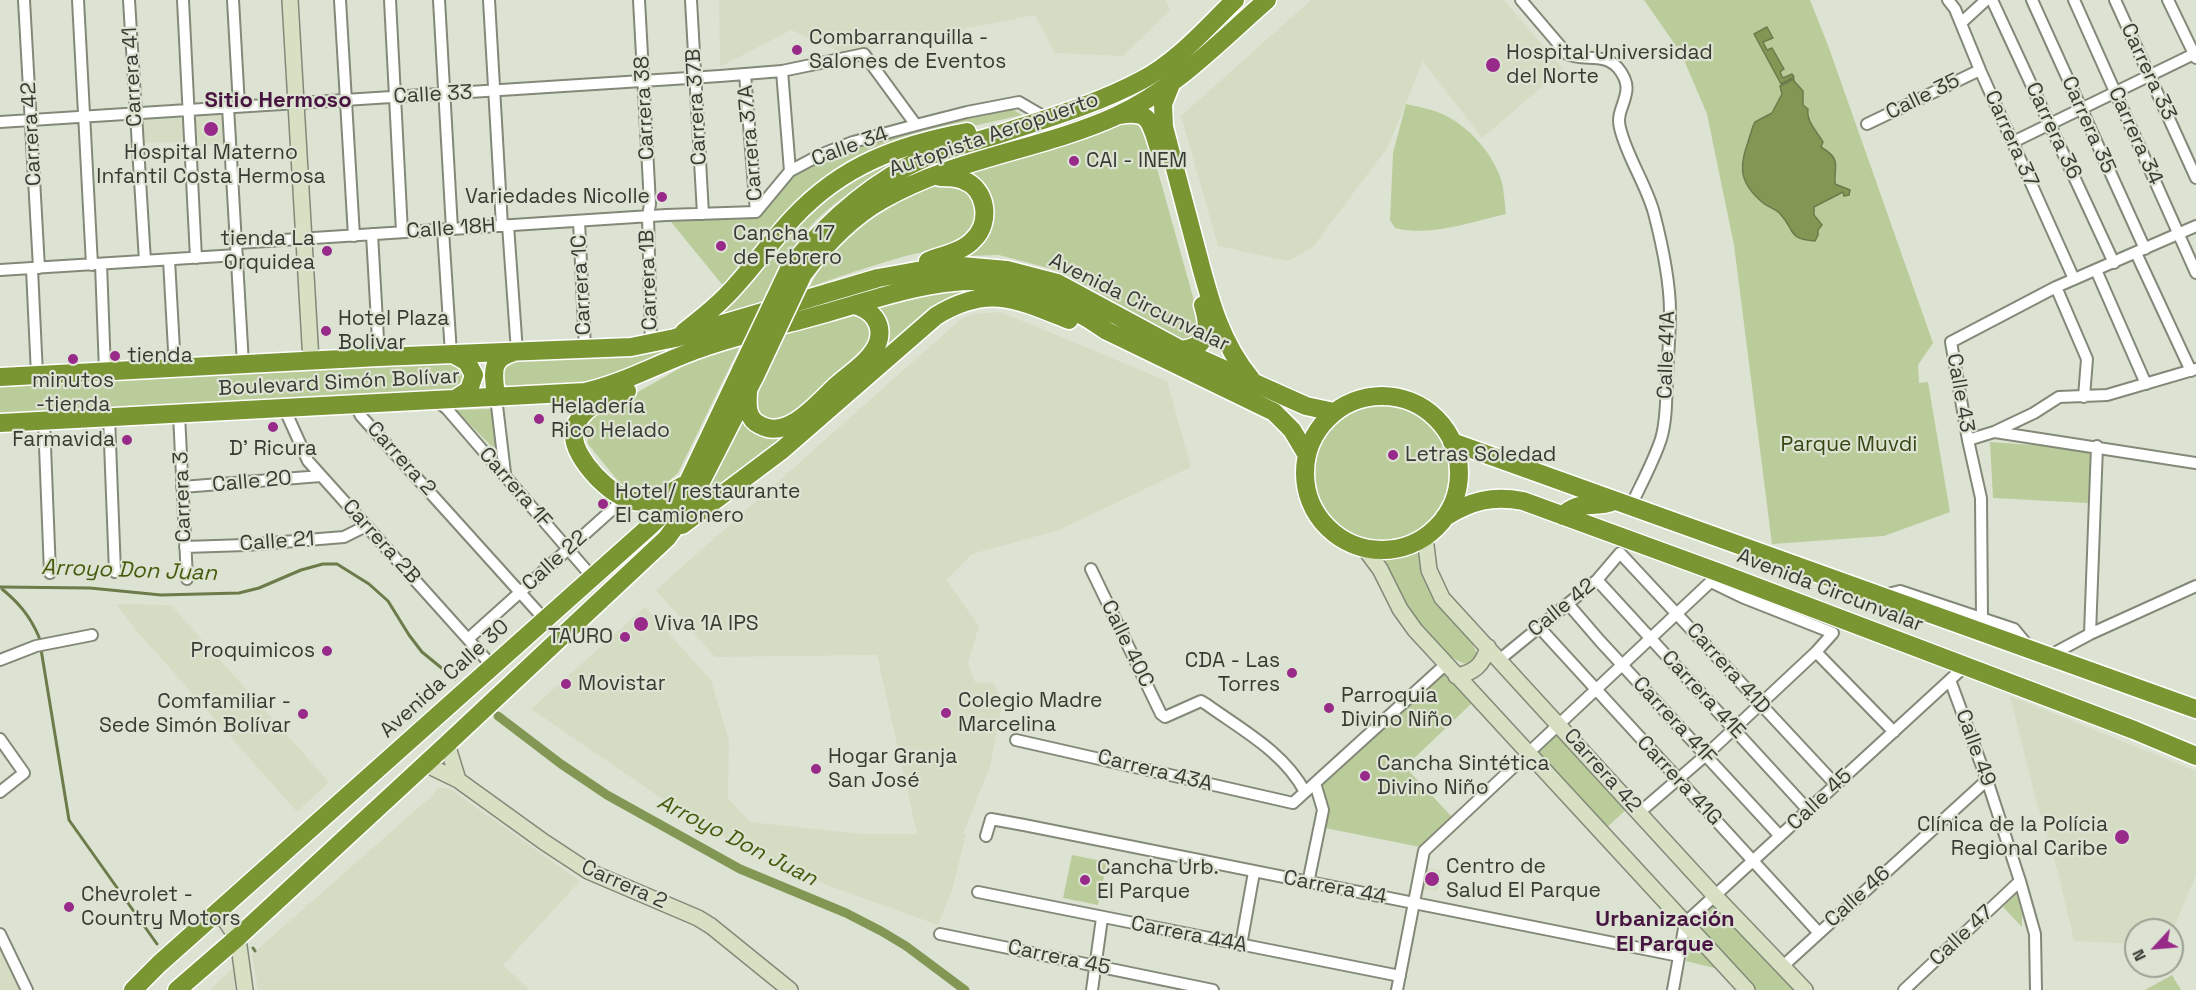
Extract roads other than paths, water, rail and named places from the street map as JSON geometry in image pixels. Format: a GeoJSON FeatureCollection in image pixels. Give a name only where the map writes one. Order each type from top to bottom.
{"type":"FeatureCollection","features":[{"type":"Feature","properties":{"kind":"highway","name":"Autopista Aeropuerto"},"geometry":{"type":"LineString","coordinates":[[748,379],[812,240],[837,215],[865,193],[895,173],[926,157],[1025,124],[1048,119],[1121,91],[1164,68],[1235,0]]}},
{"type":"Feature","properties":{"kind":"highway","name":"Autopista Aeropuerto"},"geometry":{"type":"LineString","coordinates":[[796,271],[858,216],[888,196],[929,178],[1118,115],[1171,84],[1267,0]]}},
{"type":"Feature","properties":{"kind":"highway"},"geometry":{"type":"LineString","coordinates":[[1171,84],[1162,104],[1164,127],[1212,306],[1223,336],[1236,361],[1254,383]]}},
{"type":"Feature","properties":{"kind":"highway"},"geometry":{"type":"LineString","coordinates":[[1118,115],[1134,113],[1143,115],[1149,120],[1153,129],[1207,318],[1207,331],[1202,343],[1194,349],[1181,350]]}},
{"type":"Feature","properties":{"kind":"highway"},"geometry":{"type":"LineString","coordinates":[[675,338],[725,298],[810,201],[855,169],[885,153],[918,143],[1025,124]]}},
{"type":"Feature","properties":{"kind":"highway"},"geometry":{"type":"LineString","coordinates":[[878,278],[960,250],[973,241],[981,230],[984,219],[983,203],[973,186],[960,179],[929,178]]}},
{"type":"Feature","properties":{"kind":"highway","name":"Avenida Circunvalar"},"geometry":{"type":"LineString","coordinates":[[675,338],[878,278],[950,265],[1007,270],[1057,284],[1181,350],[1306,406],[1334,412]]}},
{"type":"Feature","properties":{"kind":"highway","name":"Avenida Circunvalar"},"geometry":{"type":"LineString","coordinates":[[675,359],[698,349],[922,287],[957,281],[982,282],[1019,288],[1049,298],[1083,314],[1107,331],[1274,412],[1292,430],[1307,455]]}},
{"type":"Feature","properties":{"kind":"highway"},"geometry":{"type":"LineString","coordinates":[[177,990],[237,938],[667,538],[782,450],[936,316],[952,306],[969,300],[999,296],[1020,301],[1085,326],[1107,331]]}},
{"type":"Feature","properties":{"kind":"highway"},"geometry":{"type":"LineString","coordinates":[[748,379],[747,406],[755,423],[764,427],[781,428],[807,412],[870,355],[877,344],[879,332],[876,318],[865,308],[854,305]]}},
{"type":"Feature","properties":{"kind":"highway","name":"Boulevard Simón Bolívar"},"geometry":{"type":"LineString","coordinates":[[0,377],[380,357],[631,347],[675,338]]}},
{"type":"Feature","properties":{"kind":"highway"},"geometry":{"type":"LineString","coordinates":[[496,397],[495,365],[505,354],[517,352]]}},
{"type":"Feature","properties":{"kind":"highway"},"geometry":{"type":"LineString","coordinates":[[452,354],[467,362],[474,375],[470,390],[455,399]]}},
{"type":"Feature","properties":{"kind":"highway"},"geometry":{"type":"LineString","coordinates":[[675,359],[629,390],[590,408],[577,424],[573,436],[578,452],[586,464],[608,488],[624,499],[651,501],[663,497],[688,482]]}},
{"type":"Feature","properties":{"kind":"highway","name":"Boulevard Simón Bolívar"},"geometry":{"type":"LineString","coordinates":[[0,423],[585,392],[606,388],[675,359]]}},
{"type":"Feature","properties":{"kind":"highway"},"geometry":{"type":"LineString","coordinates":[[667,538],[685,513],[748,379]]}},
{"type":"Feature","properties":{"kind":"highway","name":"Avenida Calle 30"},"geometry":{"type":"LineString","coordinates":[[133,990],[159,964],[672,505],[688,482],[748,379]]}},
{"type":"Feature","properties":{"kind":"highway"},"geometry":{"type":"LineString","coordinates":[[1383,396],[1400,398],[1416,404],[1431,414],[1443,427],[1452,442],[1459,472],[1455,496],[1445,517],[1425,537],[1411,545],[1396,549],[1365,549],[1337,536],[1317,514],[1306,485],[1307,455],[1317,431],[1334,412],[1349,403],[1365,398],[1383,396]]}},
{"type":"Feature","properties":{"kind":"highway","name":"Avenida Circunvalar"},"geometry":{"type":"LineString","coordinates":[[1452,442],[2196,709]]}},
{"type":"Feature","properties":{"kind":"highway","name":"Avenida Circunvalar"},"geometry":{"type":"LineString","coordinates":[[1445,517],[1476,501],[1506,497],[1523,501],[1563,516],[1619,545],[1716,577],[1954,671],[2134,730],[2196,756]]}},
{"type":"Feature","properties":{"kind":"highway"},"geometry":{"type":"LineString","coordinates":[[1563,516],[1574,506],[1623,503]]}},
{"type":"Feature","properties":{"kind":"street","name":"Carrera 42"},"geometry":{"type":"LineString","coordinates":[[24,0],[31,120],[37,375]]}},
{"type":"Feature","properties":{"kind":"street"},"geometry":{"type":"LineString","coordinates":[[78,0],[84,116],[105,371]]}},
{"type":"Feature","properties":{"kind":"street","name":"Carrera 41"},"geometry":{"type":"LineString","coordinates":[[129,0],[144,261]]}},
{"type":"Feature","properties":{"kind":"street"},"geometry":{"type":"LineString","coordinates":[[183,0],[196,258]]}},
{"type":"Feature","properties":{"kind":"street"},"geometry":{"type":"LineString","coordinates":[[233,0],[237,255],[243,364]]}},
{"type":"Feature","properties":{"kind":"street"},"geometry":{"type":"LineString","coordinates":[[290,0],[311,361]]}},
{"type":"Feature","properties":{"kind":"street"},"geometry":{"type":"LineString","coordinates":[[340,0],[354,236]]}},
{"type":"Feature","properties":{"kind":"street"},"geometry":{"type":"LineString","coordinates":[[390,0],[402,232]]}},
{"type":"Feature","properties":{"kind":"street"},"geometry":{"type":"LineString","coordinates":[[439,0],[452,354]]}},
{"type":"Feature","properties":{"kind":"street"},"geometry":{"type":"LineString","coordinates":[[489,0],[494,91],[517,352]]}},
{"type":"Feature","properties":{"kind":"street","name":"Carrera 38"},"geometry":{"type":"LineString","coordinates":[[639,0],[650,204],[648,216]]}},
{"type":"Feature","properties":{"kind":"street","name":"Carrera 37B"},"geometry":{"type":"LineString","coordinates":[[691,0],[703,214]]}},
{"type":"Feature","properties":{"kind":"street","name":"Calle 41A"},"geometry":{"type":"LineString","coordinates":[[1521,0],[1567,54],[1577,59],[1599,57],[1617,67],[1621,73],[1627,90],[1626,100],[1620,112],[1620,129],[1654,212],[1670,310],[1666,409],[1661,438],[1623,503]]}},
{"type":"Feature","properties":{"kind":"street","name":"Carrera 37"},"geometry":{"type":"LineString","coordinates":[[1948,0],[1961,23],[2074,279]]}},
{"type":"Feature","properties":{"kind":"street"},"geometry":{"type":"LineString","coordinates":[[1961,23],[1986,0]]}},
{"type":"Feature","properties":{"kind":"street","name":"Carrera 36"},"geometry":{"type":"LineString","coordinates":[[1992,0],[2114,263]]}},
{"type":"Feature","properties":{"kind":"street","name":"Carrera 35"},"geometry":{"type":"LineString","coordinates":[[2032,0],[2082,110],[2140,251],[2193,370]]}},
{"type":"Feature","properties":{"kind":"street","name":"Carrera 34"},"geometry":{"type":"LineString","coordinates":[[2074,0],[2196,273]]}},
{"type":"Feature","properties":{"kind":"street","name":"Carrera 33"},"geometry":{"type":"LineString","coordinates":[[2115,0],[2196,178]]}},
{"type":"Feature","properties":{"kind":"street"},"geometry":{"type":"LineString","coordinates":[[2013,141],[2195,56],[2168,0]]}},
{"type":"Feature","properties":{"kind":"street","name":"Calle 33"},"geometry":{"type":"LineString","coordinates":[[0,122],[696,78],[782,71],[864,54],[916,124]]}},
{"type":"Feature","properties":{"kind":"street","name":"Calle 35"},"geometry":{"type":"LineString","coordinates":[[1867,124],[1980,70]]}},
{"type":"Feature","properties":{"kind":"street"},"geometry":{"type":"LineString","coordinates":[[782,71],[790,171]]}},
{"type":"Feature","properties":{"kind":"street","name":"Carrera 37A"},"geometry":{"type":"LineString","coordinates":[[745,74],[756,212]]}},
{"type":"Feature","properties":{"kind":"street","name":"Calle 34"},"geometry":{"type":"LineString","coordinates":[[756,212],[790,171],[820,155],[853,142],[916,124],[1018,102],[1048,119]]}},
{"type":"Feature","properties":{"kind":"street"},"geometry":{"type":"LineString","coordinates":[[703,214],[756,212]]}},
{"type":"Feature","properties":{"kind":"street","name":"Calle 18H"},"geometry":{"type":"LineString","coordinates":[[237,243],[703,214]]}},
{"type":"Feature","properties":{"kind":"street","name":"Carrera 1B"},"geometry":{"type":"LineString","coordinates":[[648,216],[651,344]]}},
{"type":"Feature","properties":{"kind":"street","name":"Carrera 1C"},"geometry":{"type":"LineString","coordinates":[[579,221],[585,348]]}},
{"type":"Feature","properties":{"kind":"street","name":"Calle 43"},"geometry":{"type":"LineString","coordinates":[[1982,618],[1981,498],[1968,440],[1951,342],[2056,287],[2196,226]]}},
{"type":"Feature","properties":{"kind":"street"},"geometry":{"type":"LineString","coordinates":[[372,234],[380,357]]}},
{"type":"Feature","properties":{"kind":"street"},"geometry":{"type":"LineString","coordinates":[[0,270],[237,255]]}},
{"type":"Feature","properties":{"kind":"street"},"geometry":{"type":"LineString","coordinates":[[169,260],[175,368]]}},
{"type":"Feature","properties":{"kind":"street"},"geometry":{"type":"LineString","coordinates":[[2096,270],[2146,384]]}},
{"type":"Feature","properties":{"kind":"street"},"geometry":{"type":"LineString","coordinates":[[2056,287],[2087,359],[2084,397]]}},
{"type":"Feature","properties":{"kind":"street"},"geometry":{"type":"LineString","coordinates":[[1968,440],[1994,432],[2034,413],[2059,397],[2107,395],[2193,370]]}},
{"type":"Feature","properties":{"kind":"street"},"geometry":{"type":"LineString","coordinates":[[496,397],[505,474]]}},
{"type":"Feature","properties":{"kind":"street","name":"Carrera 1F"},"geometry":{"type":"LineString","coordinates":[[436,400],[447,409],[505,474],[592,578]]}},
{"type":"Feature","properties":{"kind":"street","name":"Carrera 2"},"geometry":{"type":"LineString","coordinates":[[355,404],[362,416],[545,620]]}},
{"type":"Feature","properties":{"kind":"street","name":"Carrera 2B"},"geometry":{"type":"LineString","coordinates":[[284,408],[308,460],[493,667]]}},
{"type":"Feature","properties":{"kind":"street","name":"Carrera 3"},"geometry":{"type":"LineString","coordinates":[[179,414],[186,579]]}},
{"type":"Feature","properties":{"kind":"street"},"geometry":{"type":"LineString","coordinates":[[109,417],[115,572]]}},
{"type":"Feature","properties":{"kind":"street"},"geometry":{"type":"LineString","coordinates":[[44,421],[50,573]]}},
{"type":"Feature","properties":{"kind":"street"},"geometry":{"type":"LineString","coordinates":[[1994,432],[2196,463]]}},
{"type":"Feature","properties":{"kind":"street"},"geometry":{"type":"LineString","coordinates":[[2091,634],[2097,446]]}},
{"type":"Feature","properties":{"kind":"street","name":"Calle 20"},"geometry":{"type":"LineString","coordinates":[[182,487],[321,476]]}},
{"type":"Feature","properties":{"kind":"street","name":"Calle 22"},"geometry":{"type":"LineString","coordinates":[[468,639],[615,507]]}},
{"type":"Feature","properties":{"kind":"street","name":"Calle 21"},"geometry":{"type":"LineString","coordinates":[[185,547],[246,545],[344,537],[366,526]]}},
{"type":"Feature","properties":{"kind":"street","name":"Carrera 42"},"geometry":{"type":"LineString","coordinates":[[1425,537],[1425,554],[1433,582],[1442,598],[1560,724],[1715,896],[1805,990]]}},
{"type":"Feature","properties":{"kind":"street","name":"Calle 42"},"geometry":{"type":"LineString","coordinates":[[1499,660],[1598,580],[1619,545]]}},
{"type":"Feature","properties":{"kind":"street","name":"Carrera 41D"},"geometry":{"type":"LineString","coordinates":[[1619,545],[1759,705],[1836,785]]}},
{"type":"Feature","properties":{"kind":"street","name":"Carrera 42"},"geometry":{"type":"LineString","coordinates":[[1365,549],[1380,569],[1400,609],[1451,670],[1747,990]]}},
{"type":"Feature","properties":{"kind":"street","name":"Calle 40C"},"geometry":{"type":"LineString","coordinates":[[1091,569],[1161,714],[1165,717],[1201,701],[1280,757],[1298,779],[1305,792]]}},
{"type":"Feature","properties":{"kind":"street"},"geometry":{"type":"LineString","coordinates":[[1397,990],[1424,851],[1716,577],[1742,597],[1833,633],[1816,652],[1706,755],[1640,812]]}},
{"type":"Feature","properties":{"kind":"street","name":"Carrera 41E"},"geometry":{"type":"LineString","coordinates":[[1598,580],[1808,810]]}},
{"type":"Feature","properties":{"kind":"street"},"geometry":{"type":"LineString","coordinates":[[2049,656],[2091,634],[2196,586]]}},
{"type":"Feature","properties":{"kind":"street"},"geometry":{"type":"LineString","coordinates":[[1881,596],[1900,591],[2014,629],[2030,649]]}},
{"type":"Feature","properties":{"kind":"street","name":"Carrera 41F"},"geometry":{"type":"LineString","coordinates":[[1569,605],[1780,836]]}},
{"type":"Feature","properties":{"kind":"street","name":"Carrera 41G"},"geometry":{"type":"LineString","coordinates":[[1539,627],[1820,933]]}},
{"type":"Feature","properties":{"kind":"street"},"geometry":{"type":"LineString","coordinates":[[0,660],[40,645],[92,635]]}},
{"type":"Feature","properties":{"kind":"street"},"geometry":{"type":"LineString","coordinates":[[2074,643],[2073,658],[2079,667]]}},
{"type":"Feature","properties":{"kind":"street"},"geometry":{"type":"LineString","coordinates":[[1305,792],[1451,670],[1467,674],[1478,668],[1485,658],[1488,647]]}},
{"type":"Feature","properties":{"kind":"street"},"geometry":{"type":"LineString","coordinates":[[1816,652],[1894,732]]}},
{"type":"Feature","properties":{"kind":"street","name":"Calle 45"},"geometry":{"type":"LineString","coordinates":[[1685,923],[1894,732],[1954,671]]}},
{"type":"Feature","properties":{"kind":"street","name":"Calle 49"},"geometry":{"type":"LineString","coordinates":[[1954,671],[2035,934],[2036,990]]}},
{"type":"Feature","properties":{"kind":"street"},"geometry":{"type":"LineString","coordinates":[[0,739],[24,773],[0,792]]}},
{"type":"Feature","properties":{"kind":"street","name":"Carrera 43A"},"geometry":{"type":"LineString","coordinates":[[1016,740],[1293,803],[1305,792]]}},
{"type":"Feature","properties":{"kind":"street"},"geometry":{"type":"LineString","coordinates":[[447,744],[458,780]]}},
{"type":"Feature","properties":{"kind":"street","name":"Carrera 2"},"geometry":{"type":"LineString","coordinates":[[425,764],[458,780],[573,862],[607,880],[692,915],[711,926],[790,990]]}},
{"type":"Feature","properties":{"kind":"street","name":"Calle 46"},"geometry":{"type":"LineString","coordinates":[[1783,966],[1987,780]]}},
{"type":"Feature","properties":{"kind":"street"},"geometry":{"type":"LineString","coordinates":[[1308,883],[1323,810],[1315,783]]}},
{"type":"Feature","properties":{"kind":"street","name":"Carrera 44"},"geometry":{"type":"LineString","coordinates":[[986,836],[991,819],[1679,956]]}},
{"type":"Feature","properties":{"kind":"street"},"geometry":{"type":"LineString","coordinates":[[1241,945],[1254,872]]}},
{"type":"Feature","properties":{"kind":"street","name":"Calle 47"},"geometry":{"type":"LineString","coordinates":[[1904,990],[2020,881]]}},
{"type":"Feature","properties":{"kind":"street","name":"Carrera 44A"},"geometry":{"type":"LineString","coordinates":[[978,892],[1400,976]]}},
{"type":"Feature","properties":{"kind":"street"},"geometry":{"type":"LineString","coordinates":[[219,911],[237,938],[245,990]]}},
{"type":"Feature","properties":{"kind":"street"},"geometry":{"type":"LineString","coordinates":[[1092,990],[1102,918]]}},
{"type":"Feature","properties":{"kind":"street"},"geometry":{"type":"LineString","coordinates":[[1673,990],[1685,923]]}},
{"type":"Feature","properties":{"kind":"street"},"geometry":{"type":"LineString","coordinates":[[0,934],[27,990]]}},
{"type":"Feature","properties":{"kind":"street","name":"Carrera 45"},"geometry":{"type":"LineString","coordinates":[[940,934],[1213,990]]}},
{"type":"Feature","properties":{"kind":"waterway","name":"Arroyo Don Juan"},"geometry":{"type":"LineString","coordinates":[[0,587],[90,588],[161,595],[239,593],[259,588],[301,570],[323,564],[337,564],[369,584],[388,601],[422,652],[455,679]]}},
{"type":"Feature","properties":{"kind":"waterway"},"geometry":{"type":"LineString","coordinates":[[2,589],[24,610],[39,637],[69,820],[157,944]]}},
{"type":"Feature","properties":{"kind":"waterway","name":"Arroyo Don Juan"},"geometry":{"type":"LineString","coordinates":[[498,716],[561,764],[607,795],[740,869],[846,913],[881,931],[906,946],[965,990]]}},
{"type":"Feature","properties":{"kind":"place","name":"Combarranquilla - Salones de Eventos"},"geometry":{"type":"Point","coordinates":[797,50]}},
{"type":"Feature","properties":{"kind":"place","name":"Hospital Universidad del Norte"},"geometry":{"type":"Point","coordinates":[1493,65]}},
{"type":"Feature","properties":{"kind":"place","name":"Hospital Materno Infantil Costa Hermosa"},"geometry":{"type":"Point","coordinates":[211,129]}},
{"type":"Feature","properties":{"kind":"place","name":"CAI - INEM"},"geometry":{"type":"Point","coordinates":[1074,161]}},
{"type":"Feature","properties":{"kind":"place","name":"Variedades Nicolle"},"geometry":{"type":"Point","coordinates":[662,197]}},
{"type":"Feature","properties":{"kind":"place","name":"Cancha 17 de Febrero"},"geometry":{"type":"Point","coordinates":[721,246]}},
{"type":"Feature","properties":{"kind":"place","name":"tienda La Orquidea"},"geometry":{"type":"Point","coordinates":[327,251]}},
{"type":"Feature","properties":{"kind":"place","name":"Hotel Plaza Bolivar"},"geometry":{"type":"Point","coordinates":[326,331]}},
{"type":"Feature","properties":{"kind":"place","name":"tienda"},"geometry":{"type":"Point","coordinates":[115,356]}},
{"type":"Feature","properties":{"kind":"place","name":"minutos -tienda"},"geometry":{"type":"Point","coordinates":[73,359]}},
{"type":"Feature","properties":{"kind":"place","name":"Heladería Rico Helado"},"geometry":{"type":"Point","coordinates":[539,419]}},
{"type":"Feature","properties":{"kind":"place","name":"D' Ricura"},"geometry":{"type":"Point","coordinates":[273,427]}},
{"type":"Feature","properties":{"kind":"place","name":"Farmavida"},"geometry":{"type":"Point","coordinates":[127,440]}},
{"type":"Feature","properties":{"kind":"place","name":"Letras Soledad"},"geometry":{"type":"Point","coordinates":[1393,455]}},
{"type":"Feature","properties":{"kind":"place","name":"Hotel/ restaurante El camionero"},"geometry":{"type":"Point","coordinates":[603,504]}},
{"type":"Feature","properties":{"kind":"place","name":"Viva 1A IPS"},"geometry":{"type":"Point","coordinates":[641,624]}},
{"type":"Feature","properties":{"kind":"place","name":"TAURO"},"geometry":{"type":"Point","coordinates":[625,637]}},
{"type":"Feature","properties":{"kind":"place","name":"Proquimicos"},"geometry":{"type":"Point","coordinates":[327,651]}},
{"type":"Feature","properties":{"kind":"place","name":"CDA - Las Torres"},"geometry":{"type":"Point","coordinates":[1292,673]}},
{"type":"Feature","properties":{"kind":"place","name":"Movistar"},"geometry":{"type":"Point","coordinates":[566,684]}},
{"type":"Feature","properties":{"kind":"place","name":"Parroquia Divino Niño"},"geometry":{"type":"Point","coordinates":[1329,708]}},
{"type":"Feature","properties":{"kind":"place","name":"Colegio Madre Marcelina"},"geometry":{"type":"Point","coordinates":[946,713]}},
{"type":"Feature","properties":{"kind":"place","name":"Comfamiliar - Sede Simón Bolívar"},"geometry":{"type":"Point","coordinates":[303,714]}},
{"type":"Feature","properties":{"kind":"place","name":"Hogar Granja San José"},"geometry":{"type":"Point","coordinates":[816,769]}},
{"type":"Feature","properties":{"kind":"place","name":"Cancha Sintética Divino Niño"},"geometry":{"type":"Point","coordinates":[1365,776]}},
{"type":"Feature","properties":{"kind":"place","name":"Clínica de la Polícia Regional Caribe"},"geometry":{"type":"Point","coordinates":[2122,837]}},
{"type":"Feature","properties":{"kind":"place","name":"Centro de Salud El Parque"},"geometry":{"type":"Point","coordinates":[1432,879]}},
{"type":"Feature","properties":{"kind":"place","name":"Cancha Urb. El Parque"},"geometry":{"type":"Point","coordinates":[1085,880]}},
{"type":"Feature","properties":{"kind":"place","name":"Chevrolet - Country Motors"},"geometry":{"type":"Point","coordinates":[69,907]}},
{"type":"Feature","properties":{"kind":"district","name":"Sitio Hermoso"},"geometry":{"type":"Point","coordinates":[278,101]}},
{"type":"Feature","properties":{"kind":"district","name":"Urbanización El Parque"},"geometry":{"type":"Point","coordinates":[1665,932]}},
{"type":"Feature","properties":{"kind":"park label","name":"Parque Muvdi"},"geometry":{"type":"Point","coordinates":[1849,445]}}]}
